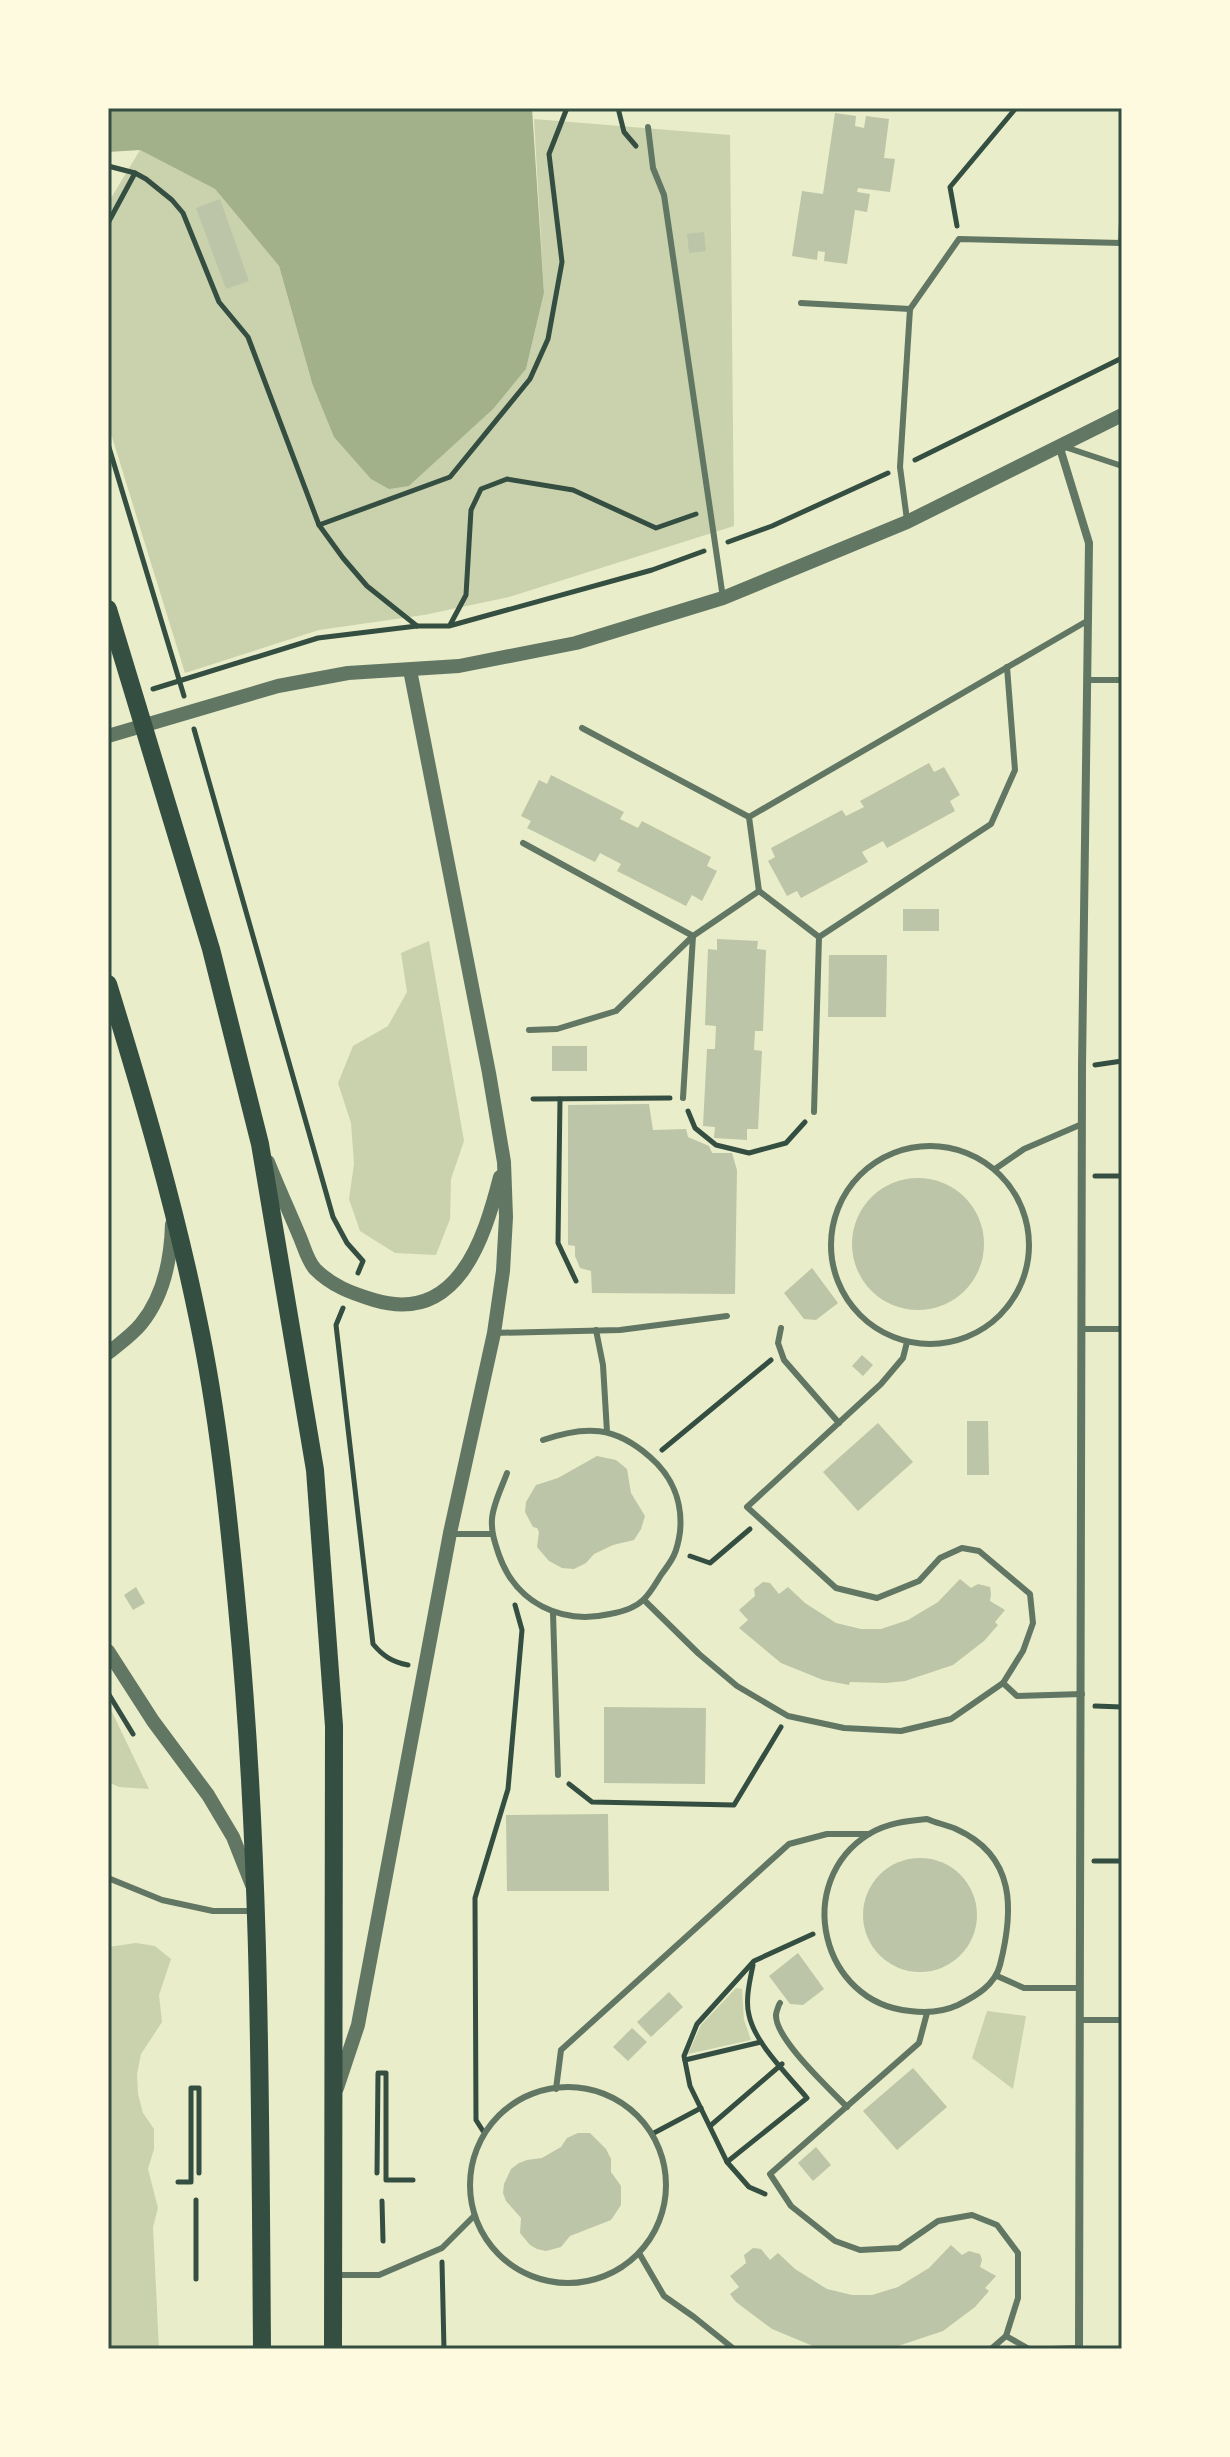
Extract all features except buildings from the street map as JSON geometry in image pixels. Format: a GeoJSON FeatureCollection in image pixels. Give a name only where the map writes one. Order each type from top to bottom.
{"type":"FeatureCollection","features":[{"type":"Feature","properties":{"kind":"main road"},"geometry":{"type":"LineString","coordinates":[[108,609],[211,949],[260,1144],[315,1470],[334,1726],[333,2349]]}},
{"type":"Feature","properties":{"kind":"main road"},"geometry":{"type":"LineString","coordinates":[[108,984],[172,1208],[198,1320],[230,1524],[246,1692],[256,1902],[262,2349]]}},
{"type":"Feature","properties":{"kind":"street"},"geometry":{"type":"LineString","coordinates":[[108,736],[292,683],[348,673],[459,666],[576,643],[723,598],[907,522],[1122,415]]}},
{"type":"Feature","properties":{"kind":"street"},"geometry":{"type":"LineString","coordinates":[[1059,445],[1089,543],[1082,1066],[1079,2348]]}},
{"type":"Feature","properties":{"kind":"street"},"geometry":{"type":"LineString","coordinates":[[334,2100],[358,2025],[450,1533],[494,1333],[503,1271],[506,1217],[504,1162],[486,1058],[410,670]]}},
{"type":"Feature","properties":{"kind":"street"},"geometry":{"type":"LineString","coordinates":[[260,1144],[312,1266],[337,1287],[386,1303],[410,1304],[437,1295],[465,1271],[489,1221],[504,1162]]}},
{"type":"Feature","properties":{"kind":"street"},"geometry":{"type":"LineString","coordinates":[[108,1353],[141,1324],[162,1287],[171,1246],[172,1208]]}},
{"type":"Feature","properties":{"kind":"street"},"geometry":{"type":"LineString","coordinates":[[108,1651],[153,1721],[208,1795],[233,1837],[256,1902]]}},
{"type":"Feature","properties":{"kind":"lane"},"geometry":{"type":"LineString","coordinates":[[648,127],[653,168],[664,195],[723,598]]}},
{"type":"Feature","properties":{"kind":"lane"},"geometry":{"type":"LineString","coordinates":[[907,522],[900,467],[910,309],[959,239],[1122,243],[1122,222]]}},
{"type":"Feature","properties":{"kind":"lane"},"geometry":{"type":"LineString","coordinates":[[801,303],[910,309]]}},
{"type":"Feature","properties":{"kind":"lane"},"geometry":{"type":"LineString","coordinates":[[1059,445],[1122,466]]}},
{"type":"Feature","properties":{"kind":"lane"},"geometry":{"type":"LineString","coordinates":[[749,817],[1087,621]]}},
{"type":"Feature","properties":{"kind":"lane"},"geometry":{"type":"LineString","coordinates":[[819,937],[991,824],[1015,770],[1007,667]]}},
{"type":"Feature","properties":{"kind":"lane"},"geometry":{"type":"LineString","coordinates":[[1087,680],[1122,680]]}},
{"type":"Feature","properties":{"kind":"lane"},"geometry":{"type":"LineString","coordinates":[[582,728],[749,817]]}},
{"type":"Feature","properties":{"kind":"lane"},"geometry":{"type":"LineString","coordinates":[[749,817],[759,891],[819,937]]}},
{"type":"Feature","properties":{"kind":"lane"},"geometry":{"type":"LineString","coordinates":[[523,843],[693,936]]}},
{"type":"Feature","properties":{"kind":"lane"},"geometry":{"type":"LineString","coordinates":[[529,1030],[557,1029],[616,1011],[693,936],[759,891]]}},
{"type":"Feature","properties":{"kind":"lane"},"geometry":{"type":"LineString","coordinates":[[683,1098],[693,936]]}},
{"type":"Feature","properties":{"kind":"lane"},"geometry":{"type":"LineString","coordinates":[[814,1112],[819,937]]}},
{"type":"Feature","properties":{"kind":"lane"},"geometry":{"type":"LineString","coordinates":[[995,1169],[1024,1149],[1082,1124]]}},
{"type":"Feature","properties":{"kind":"lane"},"geometry":{"type":"LineString","coordinates":[[926,1145],[964,1151],[995,1169],[1019,1200],[1030,1240],[1016,1297],[985,1329],[952,1343],[907,1342],[872,1327],[836,1279],[830,1245],[842,1198],[859,1175],[892,1152],[926,1145]]}},
{"type":"Feature","properties":{"kind":"lane"},"geometry":{"type":"LineString","coordinates":[[494,1333],[620,1330],[727,1316]]}},
{"type":"Feature","properties":{"kind":"lane"},"geometry":{"type":"LineString","coordinates":[[781,1328],[778,1343],[784,1360],[839,1423]]}},
{"type":"Feature","properties":{"kind":"lane"},"geometry":{"type":"LineString","coordinates":[[1082,1329],[1122,1329]]}},
{"type":"Feature","properties":{"kind":"lane"},"geometry":{"type":"LineString","coordinates":[[596,1330],[603,1365],[607,1432]]}},
{"type":"Feature","properties":{"kind":"lane"},"geometry":{"type":"LineString","coordinates":[[644,1600],[737,1686],[788,1716],[844,1728],[901,1731],[951,1719],[1003,1683],[1023,1651],[1033,1623],[1030,1594],[979,1551],[962,1548],[940,1558],[919,1581],[877,1598],[836,1588],[747,1507],[881,1384],[903,1358],[907,1342]]}},
{"type":"Feature","properties":{"kind":"lane"},"geometry":{"type":"LineString","coordinates":[[507,1473],[492,1516],[492,1534],[505,1572],[520,1591],[553,1613],[590,1619],[623,1612],[644,1600],[677,1552],[681,1517],[673,1486],[663,1468],[633,1442],[607,1432],[570,1431],[543,1440]]}},
{"type":"Feature","properties":{"kind":"lane"},"geometry":{"type":"LineString","coordinates":[[450,1533],[492,1534]]}},
{"type":"Feature","properties":{"kind":"lane"},"geometry":{"type":"LineString","coordinates":[[553,1613],[558,1775]]}},
{"type":"Feature","properties":{"kind":"lane"},"geometry":{"type":"LineString","coordinates":[[1003,1683],[1017,1696],[1082,1694]]}},
{"type":"Feature","properties":{"kind":"lane"},"geometry":{"type":"LineString","coordinates":[[927,1819],[956,1829],[981,1844],[999,1867],[1009,1897],[1008,1935],[997,1976],[978,1995],[953,2007],[927,2013],[898,2010],[871,1999],[848,1981],[832,1956],[824,1928],[825,1901],[833,1875],[848,1852],[869,1834],[897,1822],[927,1819]]}},
{"type":"Feature","properties":{"kind":"lane"},"geometry":{"type":"LineString","coordinates":[[556,2089],[561,2050],[789,1844],[827,1834],[869,1834]]}},
{"type":"Feature","properties":{"kind":"lane"},"geometry":{"type":"LineString","coordinates":[[108,1878],[162,1900],[213,1911],[256,1902]]}},
{"type":"Feature","properties":{"kind":"lane"},"geometry":{"type":"LineString","coordinates":[[997,1976],[1024,1988],[1080,1988]]}},
{"type":"Feature","properties":{"kind":"lane"},"geometry":{"type":"LineString","coordinates":[[780,2003],[776,2014],[779,2028],[788,2044],[847,2107]]}},
{"type":"Feature","properties":{"kind":"lane"},"geometry":{"type":"LineString","coordinates":[[927,2013],[919,2043],[770,2174],[791,2206],[835,2241],[860,2250],[899,2248],[938,2221],[972,2215],[997,2225],[1018,2253],[1018,2298],[1006,2336],[991,2349]]}},
{"type":"Feature","properties":{"kind":"lane"},"geometry":{"type":"LineString","coordinates":[[1081,2020],[1122,2020]]}},
{"type":"Feature","properties":{"kind":"lane"},"geometry":{"type":"LineString","coordinates":[[573,2087],[604,2093],[631,2109],[652,2134],[664,2164],[666,2196],[658,2227],[639,2253],[612,2273],[580,2283],[546,2281],[515,2269],[490,2246],[474,2216],[469,2185],[483,2131],[512,2104],[541,2090],[573,2087]]}},
{"type":"Feature","properties":{"kind":"lane"},"geometry":{"type":"LineString","coordinates":[[333,2275],[379,2275],[442,2248],[474,2216]]}},
{"type":"Feature","properties":{"kind":"lane"},"geometry":{"type":"LineString","coordinates":[[639,2253],[664,2296],[734,2349]]}},
{"type":"Feature","properties":{"kind":"lane"},"geometry":{"type":"LineString","coordinates":[[1006,2336],[1029,2349]]}},
{"type":"Feature","properties":{"kind":"lane"},"geometry":{"type":"LineString","coordinates":[[1052,2349],[1079,2348]]}},
{"type":"Feature","properties":{"kind":"path"},"geometry":{"type":"LineString","coordinates":[[319,525],[450,477],[530,379],[548,339],[562,262],[549,154],[567,108]]}},
{"type":"Feature","properties":{"kind":"path"},"geometry":{"type":"LineString","coordinates":[[959,239],[950,187],[1016,108]]}},
{"type":"Feature","properties":{"kind":"path"},"geometry":{"type":"LineString","coordinates":[[108,166],[135,173],[172,200],[183,213],[219,302],[248,337],[319,525],[367,586],[417,626]]}},
{"type":"Feature","properties":{"kind":"path"},"geometry":{"type":"LineString","coordinates":[[108,223],[135,173]]}},
{"type":"Feature","properties":{"kind":"path"},"geometry":{"type":"LineString","coordinates":[[195,676],[318,638],[417,626],[449,626],[652,570],[772,526],[1122,358]]}},
{"type":"Feature","properties":{"kind":"path"},"geometry":{"type":"LineString","coordinates":[[108,444],[177,673]]}},
{"type":"Feature","properties":{"kind":"path"},"geometry":{"type":"LineString","coordinates":[[449,626],[466,595],[471,510],[481,489],[507,479],[573,490],[656,528],[710,510]]}},
{"type":"Feature","properties":{"kind":"path"},"geometry":{"type":"LineString","coordinates":[[197,741],[333,1217],[347,1243],[363,1261],[358,1273]]}},
{"type":"Feature","properties":{"kind":"path"},"geometry":{"type":"LineString","coordinates":[[1082,1066],[1122,1061]]}},
{"type":"Feature","properties":{"kind":"path"},"geometry":{"type":"LineString","coordinates":[[533,1099],[683,1098],[695,1128],[716,1145],[749,1153],[786,1143],[814,1112]]}},
{"type":"Feature","properties":{"kind":"path"},"geometry":{"type":"LineString","coordinates":[[560,1099],[558,1243],[576,1281]]}},
{"type":"Feature","properties":{"kind":"path"},"geometry":{"type":"LineString","coordinates":[[1082,1175],[1122,1176]]}},
{"type":"Feature","properties":{"kind":"path"},"geometry":{"type":"LineString","coordinates":[[345,1303],[336,1325],[373,1644],[383,1656],[412,1666]]}},
{"type":"Feature","properties":{"kind":"path"},"geometry":{"type":"LineString","coordinates":[[652,1458],[781,1352]]}},
{"type":"Feature","properties":{"kind":"path"},"geometry":{"type":"LineString","coordinates":[[677,1552],[710,1563],[761,1520]]}},
{"type":"Feature","properties":{"kind":"path"},"geometry":{"type":"LineString","coordinates":[[483,2131],[476,2120],[475,1898],[508,1789],[522,1630],[505,1572]]}},
{"type":"Feature","properties":{"kind":"path"},"geometry":{"type":"LineString","coordinates":[[108,1693],[133,1734]]}},
{"type":"Feature","properties":{"kind":"path"},"geometry":{"type":"LineString","coordinates":[[1082,1706],[1122,1707]]}},
{"type":"Feature","properties":{"kind":"path"},"geometry":{"type":"LineString","coordinates":[[558,1775],[592,1802],[734,1805],[788,1716]]}},
{"type":"Feature","properties":{"kind":"path"},"geometry":{"type":"LineString","coordinates":[[1081,1861],[1122,1861]]}},
{"type":"Feature","properties":{"kind":"path"},"geometry":{"type":"LineString","coordinates":[[791,2206],[749,2187],[727,2162],[690,2086],[684,2056],[697,2024],[754,1961],[824,1928]]}},
{"type":"Feature","properties":{"kind":"path"},"geometry":{"type":"LineString","coordinates":[[685,2060],[761,2042]]}},
{"type":"Feature","properties":{"kind":"path"},"geometry":{"type":"LineString","coordinates":[[710,2126],[796,2052]]}},
{"type":"Feature","properties":{"kind":"path"},"geometry":{"type":"LineString","coordinates":[[377,2173],[378,2073],[386,2073],[386,2180],[413,2180]]}},
{"type":"Feature","properties":{"kind":"path"},"geometry":{"type":"LineString","coordinates":[[178,2182],[191,2182],[191,2088],[199,2088],[199,2173]]}},
{"type":"Feature","properties":{"kind":"path"},"geometry":{"type":"LineString","coordinates":[[727,2162],[807,2098]]}},
{"type":"Feature","properties":{"kind":"path"},"geometry":{"type":"LineString","coordinates":[[652,2134],[701,2108]]}},
{"type":"Feature","properties":{"kind":"path"},"geometry":{"type":"LineString","coordinates":[[196,2200],[196,2279]]}},
{"type":"Feature","properties":{"kind":"path"},"geometry":{"type":"LineString","coordinates":[[382,2201],[383,2241]]}},
{"type":"Feature","properties":{"kind":"path"},"geometry":{"type":"LineString","coordinates":[[442,2248],[444,2349]]}},
{"type":"Feature","properties":{"kind":"shaded area"},"geometry":{"type":"Polygon","coordinates":[[[108,108],[532,108],[544,293],[526,369],[493,409],[409,486],[389,489],[371,479],[334,437],[312,383],[279,266],[215,189],[140,150],[108,152],[108,108]]]}},
{"type":"Feature","properties":{"kind":"shaded area"},"geometry":{"type":"Polygon","coordinates":[[[534,119],[730,135],[734,526],[509,597],[424,615],[319,630],[185,673],[108,424],[108,203],[140,150],[215,189],[279,266],[312,383],[409,486],[492,409],[526,369],[544,293],[534,119]]]}},
{"type":"Feature","properties":{"kind":"shaded area"},"geometry":{"type":"Polygon","coordinates":[[[429,941],[464,1141],[451,1179],[450,1219],[436,1255],[395,1253],[360,1231],[349,1199],[354,1164],[351,1123],[338,1083],[353,1046],[388,1026],[407,992],[401,953],[429,941]]]}},
{"type":"Feature","properties":{"kind":"shaded area"},"geometry":{"type":"Polygon","coordinates":[[[108,1705],[149,1789],[119,1787],[108,1782],[108,1705]]]}},
{"type":"Feature","properties":{"kind":"shaded area"},"geometry":{"type":"Polygon","coordinates":[[[136,1943],[155,1946],[171,1959],[159,1995],[162,2022],[141,2054],[137,2074],[143,2113],[154,2129],[154,2149],[148,2169],[158,2208],[153,2227],[159,2349],[108,2349],[108,1947],[136,1943]]]}},
{"type":"Feature","properties":{"kind":"shaded area"},"geometry":{"type":"Polygon","coordinates":[[[736,1988],[742,1989],[744,2020],[751,2040],[688,2054],[701,2025],[736,1988]]]}},
{"type":"Feature","properties":{"kind":"shaded area"},"geometry":{"type":"Polygon","coordinates":[[[987,2011],[1026,2016],[1013,2089],[972,2058],[987,2011]]]}}]}
